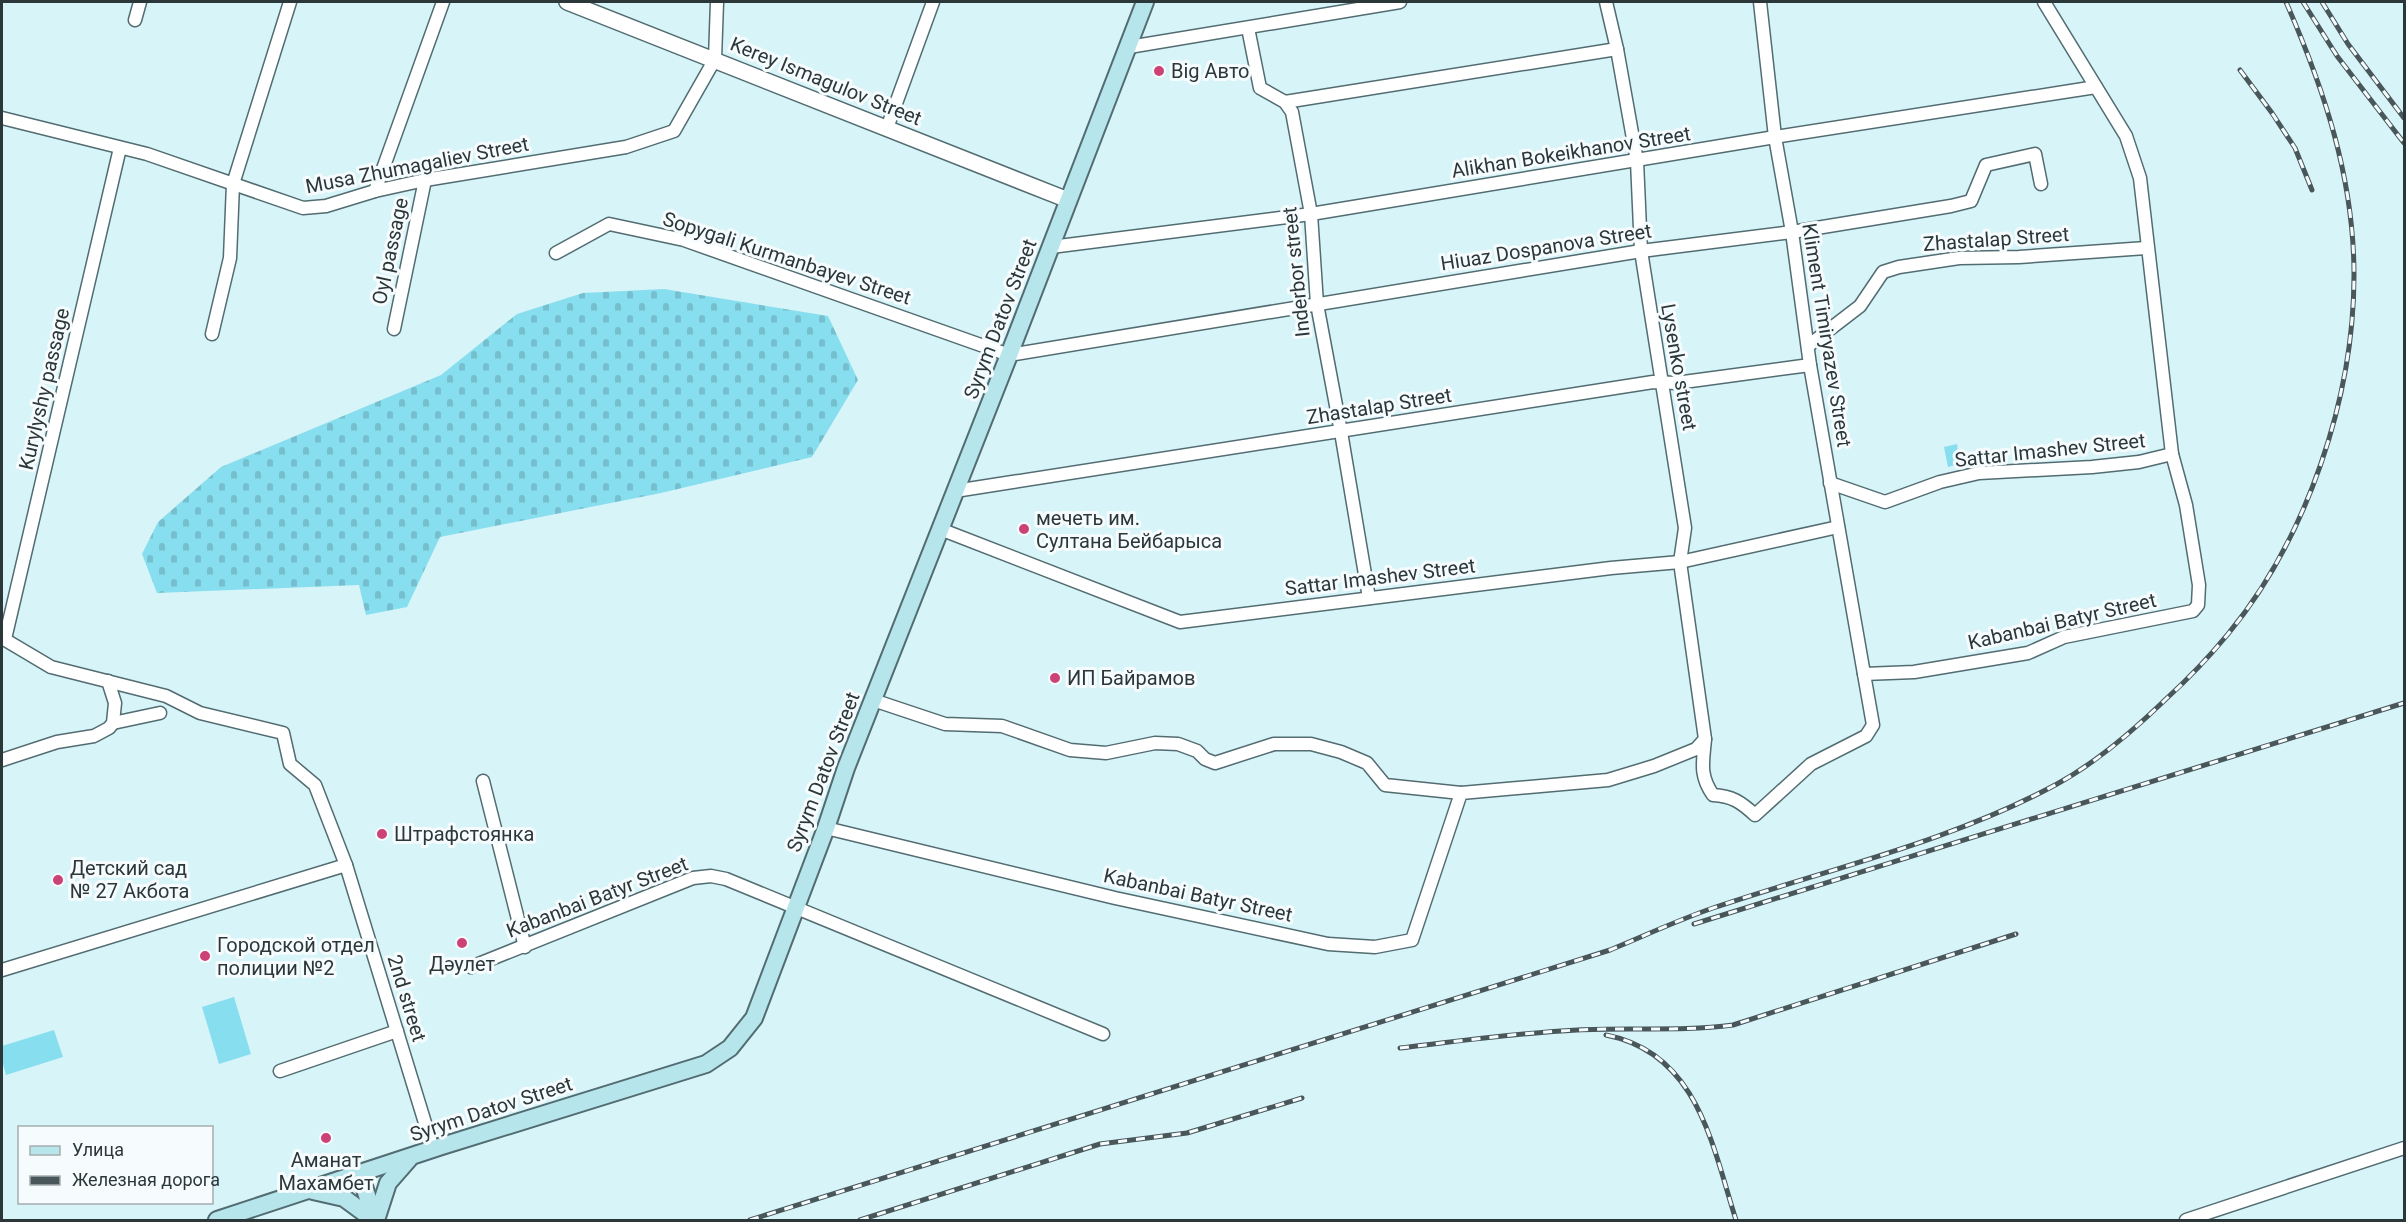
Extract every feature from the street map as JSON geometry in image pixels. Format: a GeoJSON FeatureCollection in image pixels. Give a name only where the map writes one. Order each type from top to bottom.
{"type":"FeatureCollection","features":[{"type":"Feature","properties":{"kind":"main road","name":"Syrym Datov Street"},"geometry":{"type":"LineString","coordinates":[[217,1221],[411,1156],[706,1064],[730,1048],[754,1018],[826,828],[846,768],[1010,355],[1145,2]]}},
{"type":"Feature","properties":{"kind":"main road"},"geometry":{"type":"LineString","coordinates":[[375,1221],[388,1183],[411,1156]]}},
{"type":"Feature","properties":{"kind":"main road"},"geometry":{"type":"LineString","coordinates":[[360,1174],[375,1221]]}},
{"type":"Feature","properties":{"kind":"main road"},"geometry":{"type":"LineString","coordinates":[[312,1190],[344,1198],[375,1221]]}},
{"type":"Feature","properties":{"kind":"street"},"geometry":{"type":"LineString","coordinates":[[135,20],[140,2]]}},
{"type":"Feature","properties":{"kind":"street"},"geometry":{"type":"LineString","coordinates":[[212,334],[230,258],[233,184],[290,2]]}},
{"type":"Feature","properties":{"kind":"street"},"geometry":{"type":"LineString","coordinates":[[375,191],[443,2]]}},
{"type":"Feature","properties":{"kind":"street","name":"Kerey Ismagulov Street"},"geometry":{"type":"LineString","coordinates":[[567,2],[1068,200]]}},
{"type":"Feature","properties":{"kind":"street","name":"Musa Zhumagaliev Street"},"geometry":{"type":"LineString","coordinates":[[2,118],[147,154],[303,208],[326,206],[375,191],[425,180],[626,147],[674,131],[715,59],[717,2]]}},
{"type":"Feature","properties":{"kind":"street"},"geometry":{"type":"LineString","coordinates":[[887,128],[933,2]]}},
{"type":"Feature","properties":{"kind":"street"},"geometry":{"type":"LineString","coordinates":[[1129,47],[1400,2]]}},
{"type":"Feature","properties":{"kind":"street","name":"Lysenko street"},"geometry":{"type":"LineString","coordinates":[[1606,2],[1617,49],[1637,161],[1641,251],[1684,528],[1680,562],[1705,739]]}},
{"type":"Feature","properties":{"kind":"street","name":"Kliment Timiryazev Street"},"geometry":{"type":"LineString","coordinates":[[1760,2],[1775,137],[1792,232],[1810,365],[1864,674]]}},
{"type":"Feature","properties":{"kind":"street"},"geometry":{"type":"LineString","coordinates":[[2044,2],[2126,136],[2140,178],[2146,248],[2172,454]]}},
{"type":"Feature","properties":{"kind":"street"},"geometry":{"type":"LineString","coordinates":[[1248,28],[1260,88],[1270,96],[1285,102],[1617,49]]}},
{"type":"Feature","properties":{"kind":"street","name":"Alikhan Bokeikhanov Street"},"geometry":{"type":"LineString","coordinates":[[1051,247],[1311,214],[1775,137],[2096,87]]}},
{"type":"Feature","properties":{"kind":"street","name":"Inderbor street"},"geometry":{"type":"LineString","coordinates":[[1285,102],[1292,111],[1311,214],[1317,304],[1369,598]]}},
{"type":"Feature","properties":{"kind":"street","name":"Kurylyshy passage"},"geometry":{"type":"LineString","coordinates":[[3,638],[120,148]]}},
{"type":"Feature","properties":{"kind":"street","name":"Hiuaz Dospanova Street"},"geometry":{"type":"LineString","coordinates":[[1010,355],[1641,251],[1792,232],[1971,201],[1986,165],[2035,154],[2041,184]]}},
{"type":"Feature","properties":{"kind":"street","name":"Oyl passage"},"geometry":{"type":"LineString","coordinates":[[394,329],[425,180]]}},
{"type":"Feature","properties":{"kind":"street","name":"Sopygali Kurmanbayev Street"},"geometry":{"type":"LineString","coordinates":[[556,253],[609,224],[684,240],[1010,355]]}},
{"type":"Feature","properties":{"kind":"street","name":"Zhastalap Street"},"geometry":{"type":"LineString","coordinates":[[1808,346],[1860,306],[1883,272],[1899,267],[1959,258],[2019,257],[2146,248]]}},
{"type":"Feature","properties":{"kind":"street","name":"Zhastalap Street"},"geometry":{"type":"LineString","coordinates":[[955,491],[1653,382],[1676,383],[1810,365]]}},
{"type":"Feature","properties":{"kind":"street","name":"Sattar Imashev Street"},"geometry":{"type":"LineString","coordinates":[[1830,483],[1885,502],[1940,482],[1979,473],[2092,467],[2139,462],[2172,454]]}},
{"type":"Feature","properties":{"kind":"street","name":"Kabanbai Batyr Street"},"geometry":{"type":"LineString","coordinates":[[1864,674],[1914,672],[2028,653],[2064,637],[2193,611],[2198,606],[2199,585],[2186,505],[2172,454]]}},
{"type":"Feature","properties":{"kind":"street","name":"Sattar Imashev Street"},"geometry":{"type":"LineString","coordinates":[[940,529],[1180,622],[1611,568],[1680,562],[1838,527]]}},
{"type":"Feature","properties":{"kind":"street"},"geometry":{"type":"LineString","coordinates":[[2,760],[57,742],[94,736],[109,729],[113,723],[115,704],[108,681],[51,667],[32,658],[3,638]]}},
{"type":"Feature","properties":{"kind":"street"},"geometry":{"type":"LineString","coordinates":[[1705,739],[1702,767],[1704,782],[1713,795],[1727,795],[1741,801],[1755,814],[1811,764],[1866,736],[1873,725],[1864,674]]}},
{"type":"Feature","properties":{"kind":"street","name":"2nd street"},"geometry":{"type":"LineString","coordinates":[[108,681],[166,696],[200,713],[283,733],[290,764],[315,785],[346,865],[433,1149]]}},
{"type":"Feature","properties":{"kind":"street"},"geometry":{"type":"LineString","coordinates":[[873,700],[945,724],[1002,726],[1070,750],[1106,753],[1155,743],[1178,744],[1197,751],[1204,759],[1215,763],[1274,744],[1311,744],[1341,752],[1367,763],[1385,785],[1461,794],[1608,780],[1654,766],[1696,749],[1705,739]]}},
{"type":"Feature","properties":{"kind":"street"},"geometry":{"type":"LineString","coordinates":[[113,723],[160,713]]}},
{"type":"Feature","properties":{"kind":"street"},"geometry":{"type":"LineString","coordinates":[[483,781],[525,947]]}},
{"type":"Feature","properties":{"kind":"street","name":"Kabanbai Batyr Street"},"geometry":{"type":"LineString","coordinates":[[826,828],[1115,898],[1329,944],[1375,947],[1412,940],[1461,794]]}},
{"type":"Feature","properties":{"kind":"street"},"geometry":{"type":"LineString","coordinates":[[2,970],[346,865]]}},
{"type":"Feature","properties":{"kind":"street","name":"Kabanbai Batyr Street"},"geometry":{"type":"LineString","coordinates":[[471,967],[693,878],[711,876],[726,879],[1103,1034]]}},
{"type":"Feature","properties":{"kind":"street"},"geometry":{"type":"LineString","coordinates":[[280,1071],[397,1030]]}},
{"type":"Feature","properties":{"kind":"street"},"geometry":{"type":"LineString","coordinates":[[2186,1221],[2404,1148]]}},
{"type":"Feature","properties":{"kind":"green space"},"geometry":{"type":"Polygon","coordinates":[[[664,289],[828,316],[858,380],[812,457],[661,493],[440,537],[407,607],[366,615],[359,585],[157,593],[142,554],[158,522],[221,467],[441,375],[517,314],[583,293],[664,289]]]}},
{"type":"Feature","properties":{"kind":"green space"},"geometry":{"type":"Polygon","coordinates":[[[1957,444],[1960,464],[1948,467],[1944,447],[1957,444]]]}},
{"type":"Feature","properties":{"kind":"green space"},"geometry":{"type":"Polygon","coordinates":[[[234,997],[251,1054],[219,1064],[202,1007],[234,997]]]}},
{"type":"Feature","properties":{"kind":"green space"},"geometry":{"type":"Polygon","coordinates":[[[54,1030],[63,1057],[6,1075],[2,1060],[2,1046],[54,1030]]]}},
{"type":"Feature","properties":{"kind":"railway"},"geometry":{"type":"LineString","coordinates":[[750,1220],[1610,950],[1713,908],[1931,838],[1974,822],[2057,784],[2086,766],[2128,734],[2198,668],[2228,634],[2256,596],[2281,555],[2303,511],[2321,465],[2335,417],[2352,322],[2354,275],[2349,204],[2343,169],[2324,101],[2286,2]]}},
{"type":"Feature","properties":{"kind":"railway"},"geometry":{"type":"LineString","coordinates":[[2303,2],[2337,56],[2404,143]]}},
{"type":"Feature","properties":{"kind":"railway"},"geometry":{"type":"LineString","coordinates":[[2322,2],[2348,44],[2404,118]]}},
{"type":"Feature","properties":{"kind":"railway"},"geometry":{"type":"LineString","coordinates":[[2240,70],[2295,148],[2312,190]]}},
{"type":"Feature","properties":{"kind":"railway"},"geometry":{"type":"LineString","coordinates":[[1694,924],[2404,703]]}},
{"type":"Feature","properties":{"kind":"railway"},"geometry":{"type":"LineString","coordinates":[[1400,1048],[1555,1031],[1733,1025],[2016,934]]}},
{"type":"Feature","properties":{"kind":"railway"},"geometry":{"type":"LineString","coordinates":[[1606,1035],[1637,1045],[1662,1061],[1681,1082],[1709,1133],[1736,1220]]}},
{"type":"Feature","properties":{"kind":"railway"},"geometry":{"type":"LineString","coordinates":[[860,1220],[1100,1144],[1187,1133],[1302,1098]]}},
{"type":"Feature","properties":{"kind":"place","name":"Big Авто"},"geometry":{"type":"Point","coordinates":[1159,71]}},
{"type":"Feature","properties":{"kind":"place","name":"мечеть им. Султана Бейбарыса"},"geometry":{"type":"Point","coordinates":[1024,529]}},
{"type":"Feature","properties":{"kind":"place","name":"ИП Байрамов"},"geometry":{"type":"Point","coordinates":[1055,678]}},
{"type":"Feature","properties":{"kind":"place","name":"Штрафстоянка"},"geometry":{"type":"Point","coordinates":[382,834]}},
{"type":"Feature","properties":{"kind":"place","name":"Детский сад № 27 Акбота"},"geometry":{"type":"Point","coordinates":[58,880]}},
{"type":"Feature","properties":{"kind":"place","name":"Дәулет"},"geometry":{"type":"Point","coordinates":[462,943]}},
{"type":"Feature","properties":{"kind":"place","name":"Городской отдел полиции №2"},"geometry":{"type":"Point","coordinates":[205,956]}},
{"type":"Feature","properties":{"kind":"place","name":"Аманат Махамбет"},"geometry":{"type":"Point","coordinates":[326,1138]}}]}
